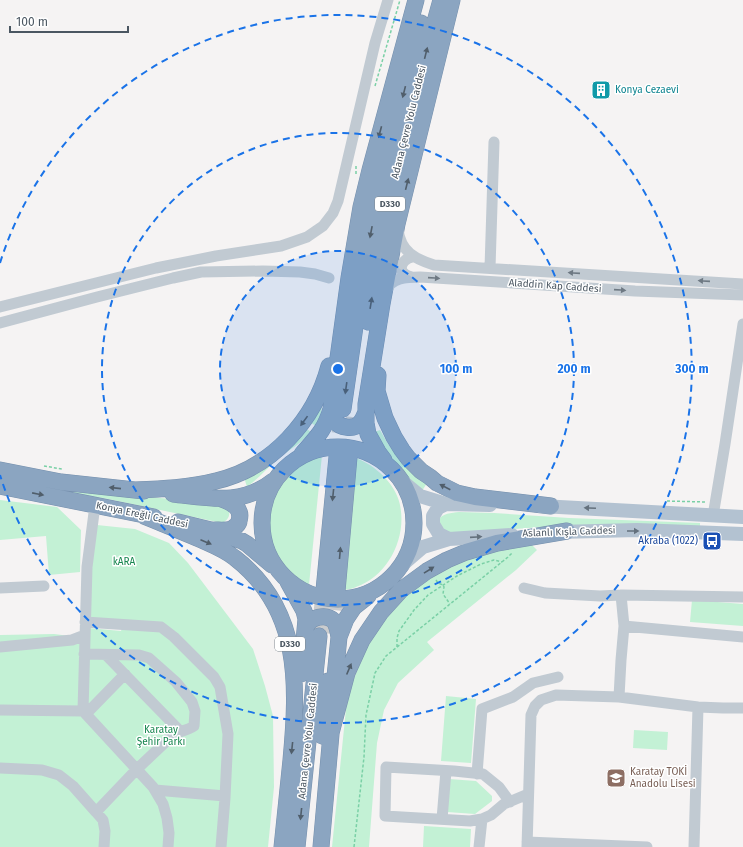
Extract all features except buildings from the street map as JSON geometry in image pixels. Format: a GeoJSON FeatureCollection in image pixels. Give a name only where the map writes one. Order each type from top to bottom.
{"type":"FeatureCollection","features":[{"type":"Feature","properties":{"kind":"highway"},"geometry":{"type":"LineString","coordinates":[[134,490],[198,485],[217,481],[253,467],[282,446],[298,429],[317,400],[323,388],[331,358],[349,278],[361,207],[370,170],[416,0]]}},
{"type":"Feature","properties":{"kind":"highway","name":"Adana Çevre Yolu Caddesi"},"geometry":{"type":"LineString","coordinates":[[349,410],[359,299],[376,209],[427,0]]}},
{"type":"Feature","properties":{"kind":"highway","name":"Adana Çevre Yolu Caddesi"},"geometry":{"type":"LineString","coordinates":[[349,410],[394,184],[432,28],[441,0]]}},
{"type":"Feature","properties":{"kind":"highway"},"geometry":{"type":"LineString","coordinates":[[452,0],[397,224],[379,326],[377,391],[384,418],[394,438],[415,465],[437,483],[457,493],[475,497],[551,506]]}},
{"type":"Feature","properties":{"kind":"highway"},"geometry":{"type":"LineString","coordinates":[[349,278],[349,410]]}},
{"type":"Feature","properties":{"kind":"highway"},"geometry":{"type":"LineString","coordinates":[[349,410],[379,326]]}},
{"type":"Feature","properties":{"kind":"highway"},"geometry":{"type":"LineString","coordinates":[[300,457],[322,432],[329,417],[349,410]]}},
{"type":"Feature","properties":{"kind":"highway"},"geometry":{"type":"LineString","coordinates":[[349,410],[366,423],[368,434],[378,452],[403,482],[409,495],[413,509],[414,523],[413,538],[409,552],[395,574],[380,587],[365,595],[348,599],[323,598],[307,593],[292,585],[275,567],[266,551],[262,533],[262,514],[266,496],[274,480],[286,467],[300,457],[321,448],[344,447],[356,449],[367,452],[387,464]]}},
{"type":"Feature","properties":{"kind":"highway"},"geometry":{"type":"LineString","coordinates":[[330,591],[343,457]]}},
{"type":"Feature","properties":{"kind":"highway","name":"Konya Ereğli Caddesi"},"geometry":{"type":"LineString","coordinates":[[0,470],[61,482],[222,499],[247,496],[266,487],[274,480]]}},
{"type":"Feature","properties":{"kind":"highway","name":"Konya Ereğli Caddesi"},"geometry":{"type":"LineString","coordinates":[[0,486],[211,530],[247,544],[275,567]]}},
{"type":"Feature","properties":{"kind":"highway"},"geometry":{"type":"LineString","coordinates":[[211,530],[227,530],[234,528],[239,524],[240,513],[237,507],[222,499]]}},
{"type":"Feature","properties":{"kind":"highway","name":"D330"},"geometry":{"type":"LineString","coordinates":[[144,516],[224,551],[234,557],[251,572],[264,588],[276,606],[282,620],[289,640],[294,670],[294,724],[282,847]]}},
{"type":"Feature","properties":{"kind":"highway"},"geometry":{"type":"LineString","coordinates":[[331,733],[347,673],[362,640],[381,612],[401,590],[432,573],[447,560],[466,552],[497,543],[567,531]]}},
{"type":"Feature","properties":{"kind":"highway"},"geometry":{"type":"LineString","coordinates":[[286,579],[304,611],[306,619],[324,636],[300,683],[294,724]]}},
{"type":"Feature","properties":{"kind":"highway","name":"D330"},"geometry":{"type":"LineString","coordinates":[[321,847],[334,681],[324,636],[346,619],[354,607],[386,582]]}},
{"type":"Feature","properties":{"kind":"highway","name":"Adana Çevre Yolu Caddesi"},"geometry":{"type":"LineString","coordinates":[[298,847],[324,636]]}},
{"type":"Feature","properties":{"kind":"highway","name":"Adana Çevre Yolu Caddesi"},"geometry":{"type":"LineString","coordinates":[[311,847],[324,636]]}},
{"type":"Feature","properties":{"kind":"main road","name":"Aslanlı Kışla Caddesi"},"geometry":{"type":"LineString","coordinates":[[403,482],[420,496],[446,504],[551,506],[743,517]]}},
{"type":"Feature","properties":{"kind":"main road"},"geometry":{"type":"LineString","coordinates":[[446,504],[438,508],[433,516],[433,524],[439,534],[449,539]]}},
{"type":"Feature","properties":{"kind":"main road","name":"Aslanlı Kışla Caddesi"},"geometry":{"type":"LineString","coordinates":[[402,565],[423,547],[449,539],[567,531],[638,530],[743,534]]}},
{"type":"Feature","properties":{"kind":"street"},"geometry":{"type":"LineString","coordinates":[[0,307],[156,268],[216,256],[281,246],[307,237],[323,226],[333,213],[338,201],[375,43],[388,0]]}},
{"type":"Feature","properties":{"kind":"street"},"geometry":{"type":"LineString","coordinates":[[490,268],[494,142]]}},
{"type":"Feature","properties":{"kind":"street"},"geometry":{"type":"LineString","coordinates":[[397,224],[399,239],[405,250],[413,257]]}},
{"type":"Feature","properties":{"kind":"street"},"geometry":{"type":"LineString","coordinates":[[411,277],[402,272],[402,268],[406,259],[413,257]]}},
{"type":"Feature","properties":{"kind":"street","name":"Aladdin Kap Caddesi"},"geometry":{"type":"LineString","coordinates":[[413,257],[434,265],[743,284]]}},
{"type":"Feature","properties":{"kind":"street"},"geometry":{"type":"LineString","coordinates":[[0,322],[201,272],[263,270],[300,272],[329,278]]}},
{"type":"Feature","properties":{"kind":"street","name":"Aladdin Kap Caddesi"},"geometry":{"type":"LineString","coordinates":[[382,304],[387,288],[392,283],[401,278],[411,277],[635,291],[743,295]]}},
{"type":"Feature","properties":{"kind":"street"},"geometry":{"type":"LineString","coordinates":[[713,516],[743,324]]}},
{"type":"Feature","properties":{"kind":"street"},"geometry":{"type":"LineString","coordinates":[[95,505],[87,567],[84,712],[155,790],[163,804],[167,818],[169,833],[168,847]]}},
{"type":"Feature","properties":{"kind":"street"},"geometry":{"type":"LineString","coordinates":[[0,588],[44,586]]}},
{"type":"Feature","properties":{"kind":"street"},"geometry":{"type":"LineString","coordinates":[[524,588],[545,594],[743,597]]}},
{"type":"Feature","properties":{"kind":"street"},"geometry":{"type":"LineString","coordinates":[[619,697],[624,626],[621,595]]}},
{"type":"Feature","properties":{"kind":"street"},"geometry":{"type":"LineString","coordinates":[[85,622],[161,627],[174,637],[214,677],[220,687],[228,734],[225,796],[220,847]]}},
{"type":"Feature","properties":{"kind":"street"},"geometry":{"type":"LineString","coordinates":[[624,626],[743,637]]}},
{"type":"Feature","properties":{"kind":"street"},"geometry":{"type":"LineString","coordinates":[[0,647],[72,640],[85,635]]}},
{"type":"Feature","properties":{"kind":"street"},"geometry":{"type":"LineString","coordinates":[[84,654],[139,655],[149,658],[176,682],[192,702],[194,711],[194,726],[174,734],[136,769],[96,812]]}},
{"type":"Feature","properties":{"kind":"street"},"geometry":{"type":"LineString","coordinates":[[106,655],[180,731]]}},
{"type":"Feature","properties":{"kind":"street"},"geometry":{"type":"LineString","coordinates":[[0,710],[84,712],[125,674]]}},
{"type":"Feature","properties":{"kind":"street"},"geometry":{"type":"LineString","coordinates":[[477,774],[482,709],[513,698],[533,683],[558,678]]}},
{"type":"Feature","properties":{"kind":"street"},"geometry":{"type":"LineString","coordinates":[[646,847],[527,844],[531,716],[535,706],[541,700],[556,695],[619,697],[698,707],[743,708]]}},
{"type":"Feature","properties":{"kind":"street"},"geometry":{"type":"LineString","coordinates":[[694,847],[698,707]]}},
{"type":"Feature","properties":{"kind":"street"},"geometry":{"type":"LineString","coordinates":[[723,708],[743,713]]}},
{"type":"Feature","properties":{"kind":"street"},"geometry":{"type":"LineString","coordinates":[[510,802],[499,787],[483,774],[386,767],[385,816],[470,821],[491,815],[504,804],[510,802],[528,794]]}},
{"type":"Feature","properties":{"kind":"street"},"geometry":{"type":"LineString","coordinates":[[0,768],[42,770],[59,775],[73,786],[103,820],[105,831],[104,847]]}},
{"type":"Feature","properties":{"kind":"street"},"geometry":{"type":"LineString","coordinates":[[442,819],[446,771]]}},
{"type":"Feature","properties":{"kind":"street"},"geometry":{"type":"LineString","coordinates":[[155,790],[225,796]]}},
{"type":"Feature","properties":{"kind":"street"},"geometry":{"type":"LineString","coordinates":[[479,847],[482,818]]}},
{"type":"Feature","properties":{"kind":"path"},"geometry":{"type":"LineString","coordinates":[[40,465],[66,470]]}},
{"type":"Feature","properties":{"kind":"path"},"geometry":{"type":"LineString","coordinates":[[423,547],[419,535],[418,515],[421,503],[428,498]]}},
{"type":"Feature","properties":{"kind":"path"},"geometry":{"type":"LineString","coordinates":[[354,847],[364,757],[366,715],[375,673],[386,656],[516,549]]}},
{"type":"Feature","properties":{"kind":"path"},"geometry":{"type":"LineString","coordinates":[[397,647],[399,631],[414,610],[428,595],[457,576],[481,564],[494,560],[502,562]]}},
{"type":"Feature","properties":{"kind":"path"},"geometry":{"type":"LineString","coordinates":[[432,573],[438,583],[443,585]]}},
{"type":"Feature","properties":{"kind":"path"},"geometry":{"type":"LineString","coordinates":[[443,585],[443,594],[450,604]]}},
{"type":"Feature","properties":{"kind":"green space"},"geometry":{"type":"Polygon","coordinates":[[[325,389],[320,418],[316,426],[306,420],[325,389]]]}},
{"type":"Feature","properties":{"kind":"green space"},"geometry":{"type":"Polygon","coordinates":[[[301,425],[311,432],[247,487],[243,474],[301,425]]]}},
{"type":"Feature","properties":{"kind":"green space"},"geometry":{"type":"Polygon","coordinates":[[[380,430],[388,444],[402,461],[427,483],[422,491],[410,482],[399,467],[384,454],[369,434],[380,430]]]}},
{"type":"Feature","properties":{"kind":"green space"},"geometry":{"type":"Polygon","coordinates":[[[322,455],[309,585],[284,570],[275,559],[268,546],[264,519],[272,493],[279,481],[288,471],[298,463],[310,457],[322,455]]]}},
{"type":"Feature","properties":{"kind":"green space"},"geometry":{"type":"Polygon","coordinates":[[[356,458],[377,470],[384,476],[394,490],[400,505],[401,530],[398,543],[386,565],[367,582],[354,588],[344,590],[356,458]]]}},
{"type":"Feature","properties":{"kind":"green space"},"geometry":{"type":"Polygon","coordinates":[[[42,484],[218,504],[229,510],[229,516],[222,523],[108,499],[55,490],[42,484]]]}},
{"type":"Feature","properties":{"kind":"green space"},"geometry":{"type":"Polygon","coordinates":[[[0,500],[57,507],[81,530],[80,572],[49,575],[46,536],[0,540],[0,500]]]}},
{"type":"Feature","properties":{"kind":"green space"},"geometry":{"type":"Polygon","coordinates":[[[459,512],[700,523],[700,527],[556,526],[450,534],[444,533],[438,520],[450,513],[459,512]]]}},
{"type":"Feature","properties":{"kind":"green space","name":"Karatay Şehir Parkı"},"geometry":{"type":"Polygon","coordinates":[[[97,525],[135,529],[169,543],[188,563],[253,649],[273,716],[274,787],[268,847],[0,847],[0,635],[54,634],[78,637],[89,628],[121,631],[124,621],[89,619],[90,566],[97,525]]]}},
{"type":"Feature","properties":{"kind":"green space"},"geometry":{"type":"Polygon","coordinates":[[[532,545],[537,550],[516,570],[427,642],[434,650],[398,683],[384,710],[377,743],[369,847],[332,847],[346,709],[352,683],[366,649],[384,620],[404,596],[427,579],[457,563],[502,549],[532,545]]]}},
{"type":"Feature","properties":{"kind":"green space"},"geometry":{"type":"Polygon","coordinates":[[[692,600],[743,604],[743,626],[690,622],[692,600]]]}},
{"type":"Feature","properties":{"kind":"green space"},"geometry":{"type":"Polygon","coordinates":[[[446,696],[476,699],[471,763],[441,761],[446,696]]]}},
{"type":"Feature","properties":{"kind":"green space"},"geometry":{"type":"Polygon","coordinates":[[[634,730],[668,732],[667,750],[633,748],[634,730]]]}},
{"type":"Feature","properties":{"kind":"green space"},"geometry":{"type":"Polygon","coordinates":[[[449,779],[476,781],[492,796],[492,801],[475,814],[447,812],[449,779]]]}},
{"type":"Feature","properties":{"kind":"green space"},"geometry":{"type":"Polygon","coordinates":[[[424,826],[471,829],[470,847],[423,847],[424,826]]]}},
{"type":"Feature","properties":{"kind":"tunnel"},"geometry":{"type":"LineString","coordinates":[[349,457],[355,411]]}},
{"type":"Feature","properties":{"kind":"tunnel"},"geometry":{"type":"LineString","coordinates":[[337,457],[342,413]]}},
{"type":"Feature","properties":{"kind":"tunnel"},"geometry":{"type":"LineString","coordinates":[[319,636],[324,590]]}},
{"type":"Feature","properties":{"kind":"tunnel"},"geometry":{"type":"LineString","coordinates":[[332,634],[337,591]]}},
{"type":"Feature","properties":{"kind":"place","name":"Konya Cezaevi"},"geometry":{"type":"Point","coordinates":[601,90]}},
{"type":"Feature","properties":{"kind":"place","name":"Akraba (1022)"},"geometry":{"type":"Point","coordinates":[712,541]}},
{"type":"Feature","properties":{"kind":"place","name":"Karatay TOKİ Anadolu Lisesi"},"geometry":{"type":"Point","coordinates":[616,778]}},
{"type":"Feature","properties":{"kind":"park label","name":"kARA"},"geometry":{"type":"Point","coordinates":[124,562]}}]}
